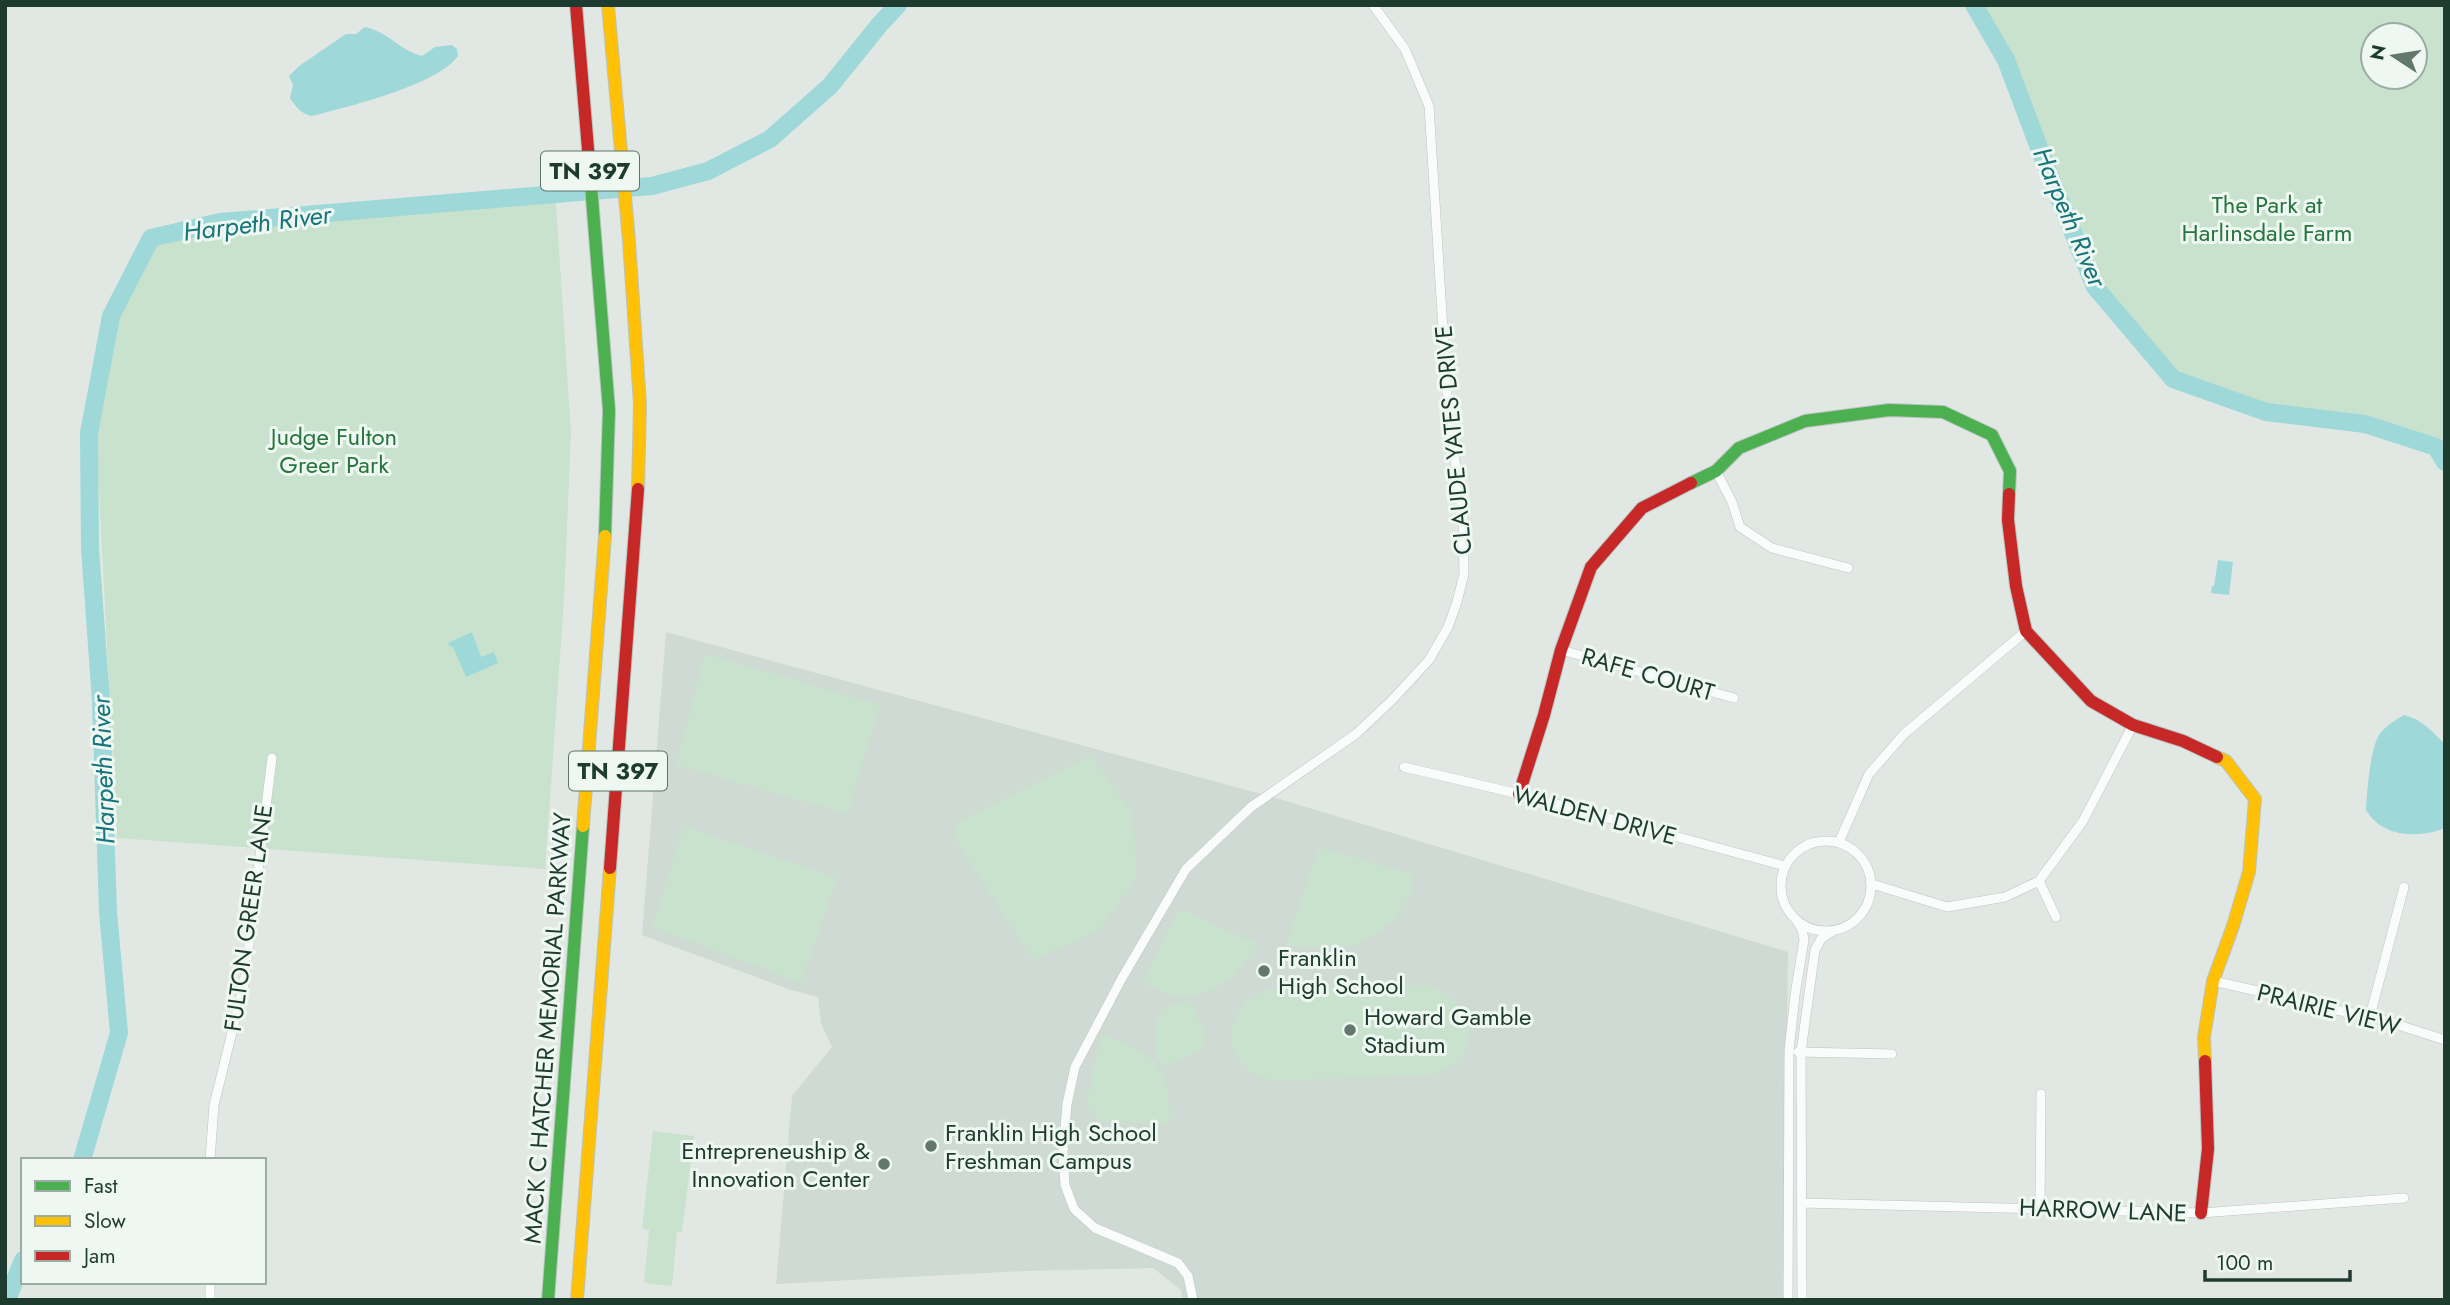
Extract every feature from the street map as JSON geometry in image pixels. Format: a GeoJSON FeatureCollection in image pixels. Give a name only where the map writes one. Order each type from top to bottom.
{"type":"FeatureCollection","features":[{"type":"Feature","properties":{"kind":"main road","name":"MACK C HATCHER MEMORIAL PARKWAY"},"geometry":{"type":"LineString","coordinates":[[548,1300],[607,512],[609,410],[576,5]]}},
{"type":"Feature","properties":{"kind":"main road","name":"MACK C HATCHER MEMORIAL PARKWAY"},"geometry":{"type":"LineString","coordinates":[[577,1300],[637,510],[640,404],[608,5]]}},
{"type":"Feature","properties":{"kind":"main road"},"geometry":{"type":"LineString","coordinates":[[1519,794],[1561,650],[1591,567],[1642,508],[1716,471],[1739,448],[1805,421],[1889,410],[1943,412],[1992,435],[2010,471],[2008,520],[2016,586],[2026,631],[2091,701],[2133,725],[2183,741],[2226,761],[2255,799],[2249,872],[2213,981],[2204,1037],[2208,1149],[2201,1213]]}},
{"type":"Feature","properties":{"kind":"street","name":"CLAUDE YATES DRIVE"},"geometry":{"type":"LineString","coordinates":[[1193,1300],[1188,1276],[1178,1263],[1095,1228],[1074,1209],[1065,1185],[1063,1152],[1067,1104],[1075,1067],[1122,978],[1186,869],[1251,807],[1356,734],[1394,699],[1429,660],[1448,627],[1464,574],[1463,519],[1448,410],[1429,106],[1405,49],[1373,5]]}},
{"type":"Feature","properties":{"kind":"street"},"geometry":{"type":"LineString","coordinates":[[1716,471],[1732,502],[1740,527],[1772,548],[1848,568]]}},
{"type":"Feature","properties":{"kind":"street"},"geometry":{"type":"LineString","coordinates":[[1839,842],[1869,774],[1886,754],[1904,734],[2026,631]]}},
{"type":"Feature","properties":{"kind":"street","name":"RAFE COURT"},"geometry":{"type":"LineString","coordinates":[[1561,650],[1734,698]]}},
{"type":"Feature","properties":{"kind":"street"},"geometry":{"type":"LineString","coordinates":[[1872,884],[1947,907],[2005,897],[2039,881],[2083,821],[2133,725]]}},
{"type":"Feature","properties":{"kind":"street","name":"FULTON GREER LANE"},"geometry":{"type":"LineString","coordinates":[[209,1158],[214,1105],[244,984],[272,758]]}},
{"type":"Feature","properties":{"kind":"street","name":"WALDEN DRIVE"},"geometry":{"type":"LineString","coordinates":[[1404,767],[1519,794],[1785,866]]}},
{"type":"Feature","properties":{"kind":"street"},"geometry":{"type":"LineString","coordinates":[[1788,1300],[1789,1051],[1804,940],[1802,929],[1786,908],[1781,891],[1782,875],[1795,853],[1808,844],[1839,842],[1849,846],[1860,856],[1869,870],[1872,884],[1865,909],[1851,924],[1821,939],[1815,950],[1801,1052],[1802,1300]]}},
{"type":"Feature","properties":{"kind":"street"},"geometry":{"type":"LineString","coordinates":[[2039,881],[2056,917]]}},
{"type":"Feature","properties":{"kind":"street"},"geometry":{"type":"LineString","coordinates":[[2370,1016],[2404,887]]}},
{"type":"Feature","properties":{"kind":"street"},"geometry":{"type":"LineString","coordinates":[[1797,921],[1812,930],[1833,931]]}},
{"type":"Feature","properties":{"kind":"street","name":"PRAIRIE VIEW"},"geometry":{"type":"LineString","coordinates":[[2213,981],[2301,1004],[2370,1016],[2445,1040]]}},
{"type":"Feature","properties":{"kind":"street"},"geometry":{"type":"LineString","coordinates":[[1789,1051],[1892,1054]]}},
{"type":"Feature","properties":{"kind":"street"},"geometry":{"type":"LineString","coordinates":[[2040,1094],[2040,1208]]}},
{"type":"Feature","properties":{"kind":"street","name":"HARROW LANE"},"geometry":{"type":"LineString","coordinates":[[1802,1203],[2201,1213],[2404,1198]]}},
{"type":"Feature","properties":{"kind":"shaded area","name":"Franklin High School"},"geometry":{"type":"Polygon","coordinates":[[[666,632],[1283,800],[1788,952],[1784,1300],[1182,1300],[1181,1290],[1153,1268],[1024,1271],[776,1284],[792,1096],[832,1047],[821,1023],[818,997],[791,990],[642,935],[666,632]]]}},
{"type":"Feature","properties":{"kind":"green space","name":"The Park at Harlinsdale Farm"},"geometry":{"type":"Polygon","coordinates":[[[1974,5],[2445,5],[2445,462],[2436,447],[2365,424],[2266,412],[2173,379],[2095,287],[2006,60],[1974,5]]]}},
{"type":"Feature","properties":{"kind":"green space","name":"Judge Fulton Greer Park"},"geometry":{"type":"Polygon","coordinates":[[[556,203],[571,432],[564,600],[545,869],[117,838],[96,434],[125,290],[151,238],[220,222],[382,207],[556,203]]]}},
{"type":"Feature","properties":{"kind":"green space"},"geometry":{"type":"Polygon","coordinates":[[[705,654],[880,705],[847,814],[676,765],[705,654]]]}},
{"type":"Feature","properties":{"kind":"green space"},"geometry":{"type":"Polygon","coordinates":[[[1090,755],[1133,814],[1137,878],[1098,931],[1033,960],[953,836],[958,821],[1090,755]]]}},
{"type":"Feature","properties":{"kind":"green space"},"geometry":{"type":"Polygon","coordinates":[[[684,826],[837,878],[801,983],[652,927],[684,826]]]}},
{"type":"Feature","properties":{"kind":"green space"},"geometry":{"type":"Polygon","coordinates":[[[1324,848],[1414,875],[1410,893],[1396,919],[1355,945],[1337,949],[1286,945],[1317,851],[1324,848]]]}},
{"type":"Feature","properties":{"kind":"green space"},"geometry":{"type":"Polygon","coordinates":[[[1184,910],[1257,944],[1242,966],[1223,984],[1212,990],[1187,996],[1169,994],[1143,983],[1178,911],[1184,910]]]}},
{"type":"Feature","properties":{"kind":"green space","name":"Howard Gamble Stadium"},"geometry":{"type":"Polygon","coordinates":[[[1426,985],[1448,995],[1456,1003],[1463,1012],[1469,1034],[1461,1057],[1433,1075],[1274,1081],[1256,1075],[1243,1065],[1235,1053],[1231,1039],[1239,1012],[1250,999],[1266,990],[1426,985]]]}},
{"type":"Feature","properties":{"kind":"green space"},"geometry":{"type":"Polygon","coordinates":[[[1192,1001],[1206,1038],[1202,1051],[1166,1065],[1158,1061],[1156,1054],[1154,1037],[1157,1020],[1167,1007],[1192,1001]]]}},
{"type":"Feature","properties":{"kind":"green space"},"geometry":{"type":"Polygon","coordinates":[[[1101,1035],[1131,1046],[1156,1065],[1167,1089],[1170,1124],[1100,1122],[1086,1105],[1101,1035]]]}},
{"type":"Feature","properties":{"kind":"green space"},"geometry":{"type":"Polygon","coordinates":[[[653,1131],[694,1136],[682,1232],[677,1232],[672,1286],[644,1283],[649,1230],[642,1228],[653,1131]]]}},
{"type":"Feature","properties":{"kind":"water"},"geometry":{"type":"Polygon","coordinates":[[[365,27],[380,32],[406,50],[422,56],[435,47],[452,45],[457,49],[458,56],[432,76],[391,94],[312,116],[302,112],[290,98],[293,85],[289,76],[299,66],[346,34],[356,34],[365,27]]]}},
{"type":"Feature","properties":{"kind":"water"},"geometry":{"type":"Polygon","coordinates":[[[2218,560],[2233,562],[2229,595],[2211,593],[2218,560]]]}},
{"type":"Feature","properties":{"kind":"water"},"geometry":{"type":"Polygon","coordinates":[[[472,632],[481,657],[494,652],[498,663],[466,677],[453,647],[448,643],[472,632]]]}},
{"type":"Feature","properties":{"kind":"water"},"geometry":{"type":"Polygon","coordinates":[[[2404,715],[2421,723],[2445,744],[2445,828],[2423,834],[2401,833],[2381,826],[2366,810],[2370,769],[2377,739],[2386,727],[2404,715]]]}},
{"type":"Feature","properties":{"kind":"waterway","name":"Harpeth River"},"geometry":{"type":"LineString","coordinates":[[83,1158],[119,1033],[108,912],[101,701],[90,548],[89,433],[111,316],[151,238],[220,222],[652,186],[708,171],[770,139],[830,86],[898,5]]}},
{"type":"Feature","properties":{"kind":"waterway","name":"Harpeth River"},"geometry":{"type":"LineString","coordinates":[[1974,5],[2006,60],[2095,287],[2173,379],[2266,412],[2365,424],[2436,447],[2445,462]]}},
{"type":"Feature","properties":{"kind":"waterway","name":"Harpeth River"},"geometry":{"type":"LineString","coordinates":[[7,1300],[21,1265]]}},
{"type":"Feature","properties":{"kind":"traffic: fast"},"geometry":{"type":"LineString","coordinates":[[590,173],[609,410],[605,536]]}},
{"type":"Feature","properties":{"kind":"traffic: fast"},"geometry":{"type":"LineString","coordinates":[[1691,483],[1716,471],[1739,448],[1805,421],[1889,410],[1943,412],[1992,435],[2010,471],[2009,494]]}},
{"type":"Feature","properties":{"kind":"traffic: fast"},"geometry":{"type":"LineString","coordinates":[[548,1300],[583,826]]}},
{"type":"Feature","properties":{"kind":"traffic: slow"},"geometry":{"type":"LineString","coordinates":[[608,5],[640,404],[638,489]]}},
{"type":"Feature","properties":{"kind":"traffic: slow"},"geometry":{"type":"LineString","coordinates":[[583,826],[605,536]]}},
{"type":"Feature","properties":{"kind":"traffic: slow"},"geometry":{"type":"LineString","coordinates":[[2205,1061],[2204,1037],[2213,981],[2249,872],[2255,799],[2226,761],[2217,757]]}},
{"type":"Feature","properties":{"kind":"traffic: slow"},"geometry":{"type":"LineString","coordinates":[[577,1300],[610,868]]}},
{"type":"Feature","properties":{"kind":"traffic: jam"},"geometry":{"type":"LineString","coordinates":[[576,5],[590,173]]}},
{"type":"Feature","properties":{"kind":"traffic: jam"},"geometry":{"type":"LineString","coordinates":[[1519,794],[1561,650],[1591,567],[1642,508],[1691,483]]}},
{"type":"Feature","properties":{"kind":"traffic: jam"},"geometry":{"type":"LineString","coordinates":[[610,868],[638,489]]}},
{"type":"Feature","properties":{"kind":"traffic: jam"},"geometry":{"type":"LineString","coordinates":[[2009,494],[2008,520],[2016,586],[2026,631],[2091,701],[2133,725],[2183,741],[2217,757]]}},
{"type":"Feature","properties":{"kind":"traffic: jam"},"geometry":{"type":"LineString","coordinates":[[2201,1213],[2208,1149],[2205,1061]]}},
{"type":"Feature","properties":{"kind":"place","name":"Franklin High School"},"geometry":{"type":"Point","coordinates":[1264,971]}},
{"type":"Feature","properties":{"kind":"place","name":"Howard Gamble Stadium"},"geometry":{"type":"Point","coordinates":[1350,1030]}},
{"type":"Feature","properties":{"kind":"place","name":"Franklin High School Freshman Campus"},"geometry":{"type":"Point","coordinates":[931,1146]}},
{"type":"Feature","properties":{"kind":"place","name":"Entrepreneuship & Innovation Center"},"geometry":{"type":"Point","coordinates":[884,1164]}}]}
